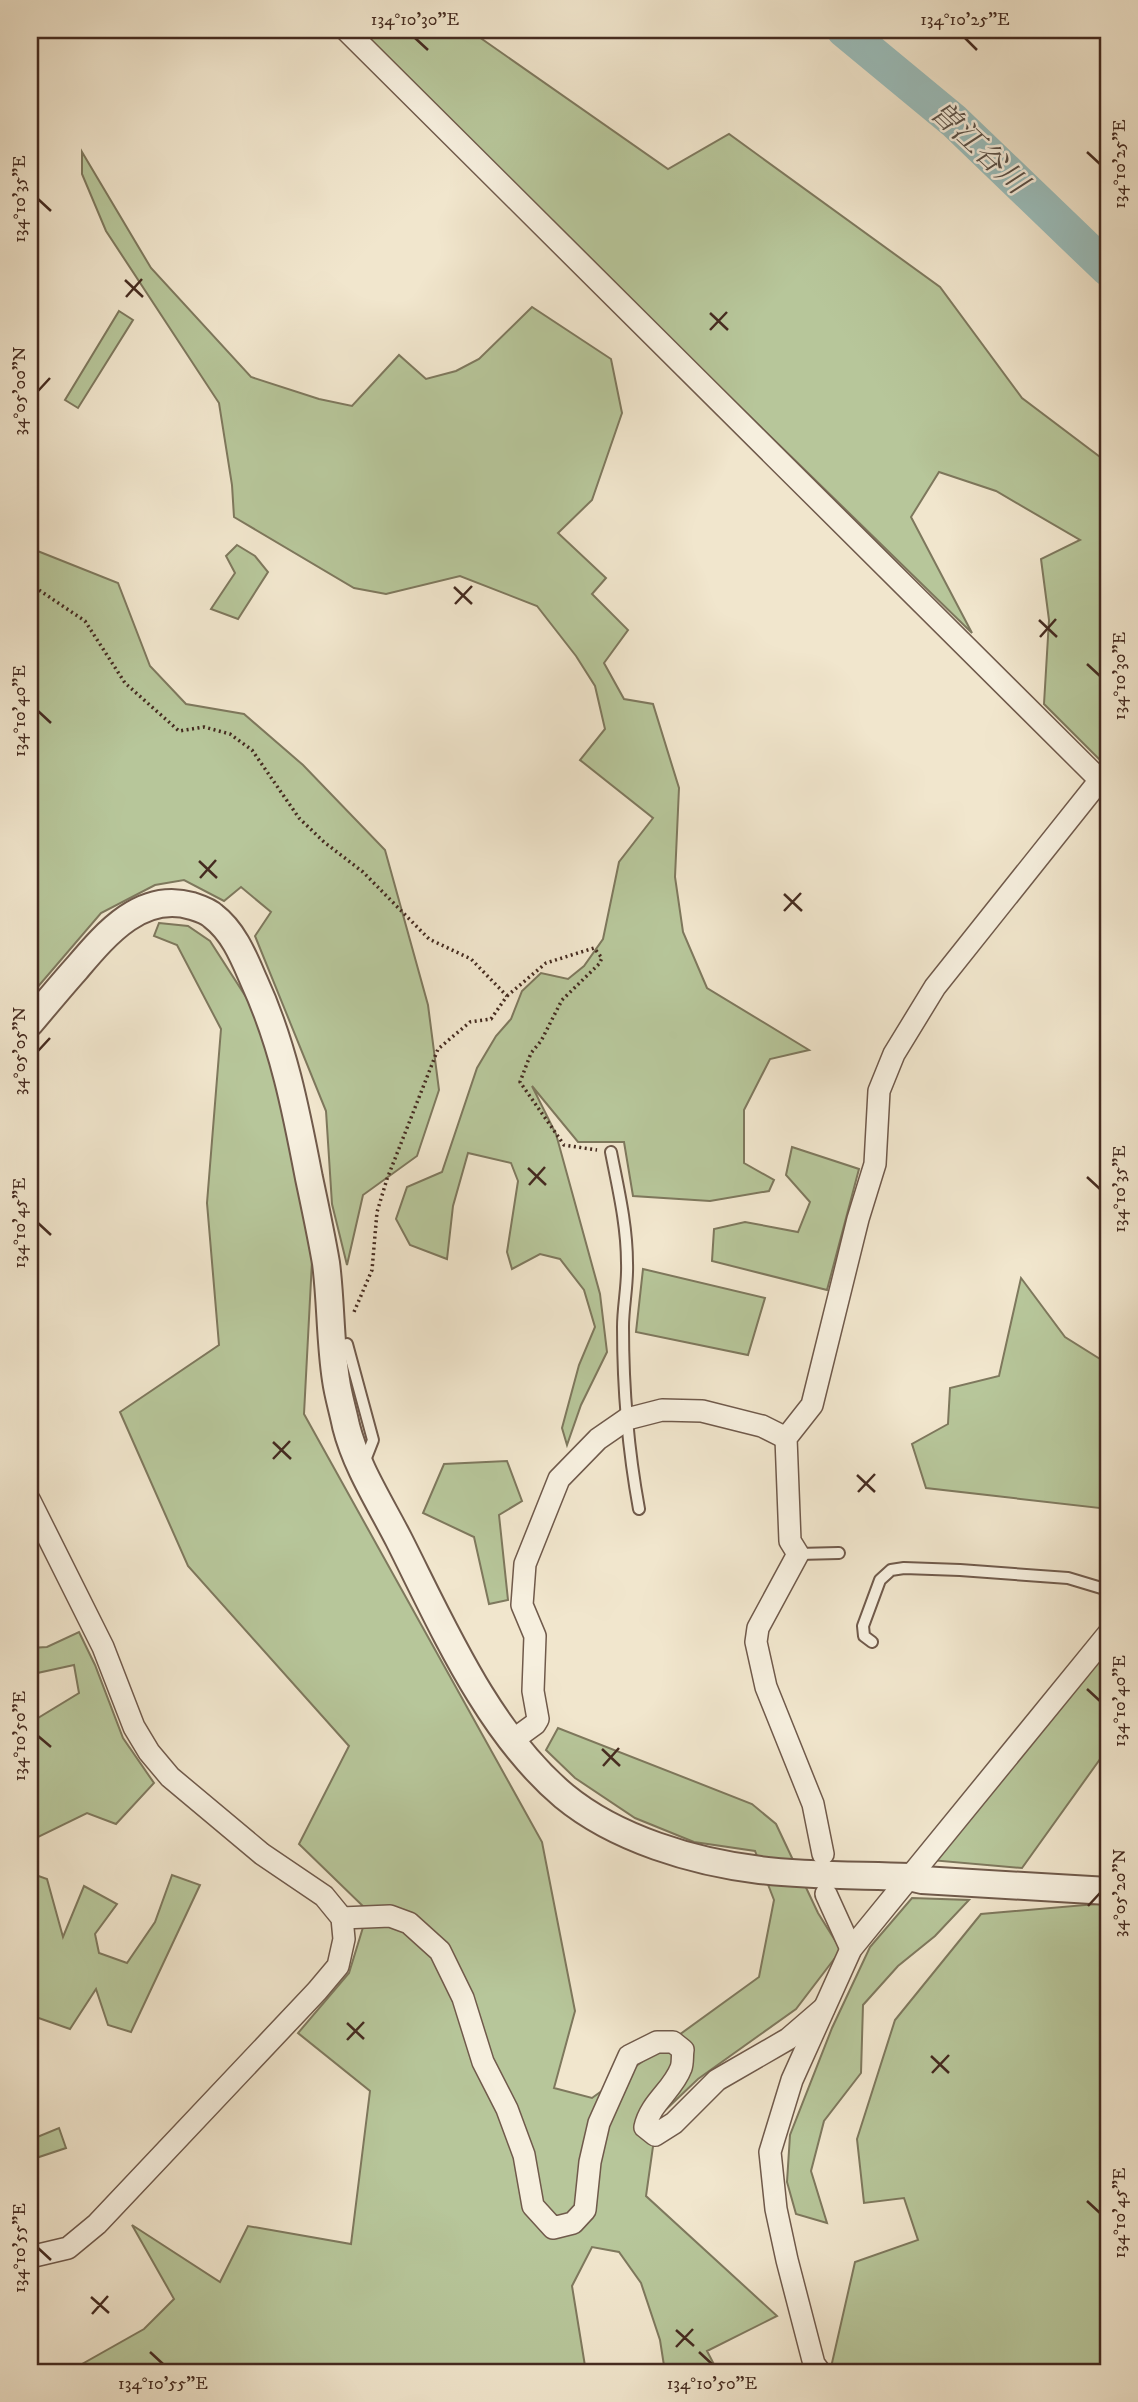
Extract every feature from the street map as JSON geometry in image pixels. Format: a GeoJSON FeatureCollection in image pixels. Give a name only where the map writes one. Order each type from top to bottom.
{"type":"FeatureCollection","features":[{"type":"Feature","properties":{"kind":"street"},"geometry":{"type":"LineString","coordinates":[[346,30],[1104,784],[934,987],[894,1054],[878,1091],[875,1164],[812,1405],[786,1438],[790,1541],[798,1554],[758,1628],[756,1642],[766,1687],[813,1804],[823,1854]]}},
{"type":"Feature","properties":{"kind":"street"},"geometry":{"type":"LineString","coordinates":[[30,1023],[105,934],[141,909],[158,904],[179,903],[196,908],[213,915],[237,942],[266,1007],[292,1089],[326,1264],[336,1379],[348,1432],[362,1469],[480,1692],[538,1771],[565,1796],[590,1815],[614,1828],[683,1855],[760,1870],[1108,1891]]}},
{"type":"Feature","properties":{"kind":"street"},"geometry":{"type":"LineString","coordinates":[[513,1740],[538,1720],[533,1691],[535,1636],[522,1605],[525,1564],[559,1479],[598,1439],[627,1419],[662,1410],[702,1411],[762,1426],[786,1438]]}},
{"type":"Feature","properties":{"kind":"street"},"geometry":{"type":"LineString","coordinates":[[30,1501],[103,1647],[134,1727],[149,1752],[170,1777],[262,1854],[324,1895],[342,1918],[344,1939],[338,1966],[317,1992],[97,2224],[68,2248],[30,2258]]}},
{"type":"Feature","properties":{"kind":"street"},"geometry":{"type":"LineString","coordinates":[[820,2372],[814,2364],[787,2260],[776,2209],[770,2152],[792,2080],[852,1949],[916,1878],[1108,1634]]}},
{"type":"Feature","properties":{"kind":"street"},"geometry":{"type":"LineString","coordinates":[[826,1894],[852,1949]]}},
{"type":"Feature","properties":{"kind":"street"},"geometry":{"type":"LineString","coordinates":[[342,1918],[390,1916],[409,1923],[440,1951],[463,1998],[483,2062],[512,2121],[524,2155],[533,2206],[553,2228],[573,2223],[585,2210],[590,2162],[599,2123],[629,2056],[657,2042],[673,2042],[683,2050],[681,2068],[648,2113],[645,2127],[655,2135],[674,2123],[717,2080],[788,2039],[824,2008]]}},
{"type":"Feature","properties":{"kind":"lane"},"geometry":{"type":"LineString","coordinates":[[611,1152],[622,1210],[627,1263],[623,1326],[627,1419],[631,1467],[639,1509]]}},
{"type":"Feature","properties":{"kind":"lane"},"geometry":{"type":"LineString","coordinates":[[347,1344],[373,1440],[362,1469]]}},
{"type":"Feature","properties":{"kind":"lane"},"geometry":{"type":"LineString","coordinates":[[798,1554],[839,1553]]}},
{"type":"Feature","properties":{"kind":"lane"},"geometry":{"type":"LineString","coordinates":[[872,1642],[864,1636],[863,1626],[880,1580],[891,1570],[960,1570],[1068,1578],[1108,1590]]}},
{"type":"Feature","properties":{"kind":"path"},"geometry":{"type":"LineString","coordinates":[[30,584],[85,621],[125,684],[179,731],[204,727],[230,734],[252,750],[299,818],[363,872],[429,939],[471,959],[507,996]]}},
{"type":"Feature","properties":{"kind":"path"},"geometry":{"type":"LineString","coordinates":[[347,1344],[351,1321],[372,1270],[377,1213],[387,1179],[438,1049],[470,1022],[491,1019],[507,996],[546,963],[594,948],[602,958],[599,964],[562,1000],[541,1041],[531,1053],[520,1083],[564,1145],[611,1152]]}},
{"type":"Feature","properties":{"kind":"green space"},"geometry":{"type":"Polygon","coordinates":[[[361,30],[469,30],[668,169],[729,134],[940,287],[1022,398],[1108,463],[1108,768],[1044,704],[1049,620],[1041,559],[1080,540],[996,491],[939,472],[911,517],[972,633],[515,187],[361,30]]]}},
{"type":"Feature","properties":{"kind":"green space"},"geometry":{"type":"Polygon","coordinates":[[[82,152],[151,268],[251,377],[319,399],[352,406],[399,355],[426,379],[456,371],[479,359],[532,307],[611,359],[622,413],[592,500],[558,533],[606,578],[592,594],[628,630],[604,663],[624,699],[653,704],[679,788],[675,877],[683,932],[707,988],[809,1050],[770,1059],[744,1110],[744,1163],[774,1180],[769,1191],[710,1201],[633,1196],[624,1142],[578,1142],[532,1086],[556,1134],[600,1294],[607,1352],[581,1405],[567,1445],[562,1428],[579,1365],[595,1327],[584,1290],[560,1259],[540,1254],[512,1269],[507,1252],[518,1181],[511,1163],[468,1153],[453,1206],[447,1259],[410,1245],[396,1219],[407,1187],[442,1172],[477,1068],[496,1036],[511,1019],[522,991],[541,973],[568,979],[584,966],[603,939],[619,862],[653,818],[580,760],[605,729],[595,686],[576,656],[537,606],[460,576],[386,594],[354,588],[234,517],[232,485],[219,403],[106,231],[82,174],[82,152]]]}},
{"type":"Feature","properties":{"kind":"green space"},"geometry":{"type":"Polygon","coordinates":[[[119,311],[133,320],[78,408],[65,400],[119,311]]]}},
{"type":"Feature","properties":{"kind":"green space"},"geometry":{"type":"Polygon","coordinates":[[[237,545],[255,556],[268,572],[238,619],[211,609],[235,573],[226,556],[237,545]]]}},
{"type":"Feature","properties":{"kind":"green space"},"geometry":{"type":"Polygon","coordinates":[[[30,548],[118,583],[150,666],[186,704],[244,714],[303,765],[385,850],[428,1005],[439,1090],[417,1156],[363,1195],[347,1265],[332,1204],[326,1111],[255,936],[271,912],[241,887],[224,901],[184,880],[155,885],[101,913],[30,996],[30,548]]]}},
{"type":"Feature","properties":{"kind":"green space"},"geometry":{"type":"Polygon","coordinates":[[[159,923],[188,926],[210,941],[255,1011],[312,1179],[312,1261],[304,1414],[542,1842],[575,2011],[554,2088],[592,2098],[759,1977],[774,1900],[755,1851],[694,1842],[635,1818],[575,1778],[546,1750],[558,1728],[752,1804],[776,1824],[818,1913],[841,1950],[796,2009],[698,2079],[657,2118],[646,2196],[777,2316],[707,2351],[718,2372],[665,2372],[660,2340],[641,2283],[619,2252],[592,2247],[572,2286],[586,2372],[68,2372],[144,2329],[174,2299],[132,2225],[220,2282],[248,2226],[351,2244],[370,2091],[298,2033],[349,1973],[368,1911],[299,1844],[349,1746],[188,1566],[120,1412],[219,1345],[207,1203],[221,1029],[177,945],[154,936],[159,923]]]}},
{"type":"Feature","properties":{"kind":"green space"},"geometry":{"type":"Polygon","coordinates":[[[792,1147],[859,1169],[827,1290],[712,1261],[714,1229],[745,1222],[798,1232],[810,1202],[786,1175],[792,1147]]]}},
{"type":"Feature","properties":{"kind":"green space"},"geometry":{"type":"Polygon","coordinates":[[[643,1269],[765,1298],[748,1355],[636,1332],[643,1269]]]}},
{"type":"Feature","properties":{"kind":"green space"},"geometry":{"type":"Polygon","coordinates":[[[1021,1278],[1065,1337],[1108,1364],[1108,1509],[926,1488],[912,1444],[948,1424],[950,1388],[999,1376],[1021,1278]]]}},
{"type":"Feature","properties":{"kind":"green space"},"geometry":{"type":"Polygon","coordinates":[[[507,1461],[522,1501],[499,1515],[508,1600],[489,1604],[474,1537],[423,1513],[444,1464],[507,1461]]]}},
{"type":"Feature","properties":{"kind":"green space"},"geometry":{"type":"Polygon","coordinates":[[[79,1632],[95,1665],[123,1738],[154,1783],[116,1824],[87,1813],[30,1841],[30,1718],[33,1721],[79,1693],[74,1665],[33,1674],[30,1677],[30,1648],[47,1647],[79,1632]]]}},
{"type":"Feature","properties":{"kind":"green space"},"geometry":{"type":"Polygon","coordinates":[[[1108,1650],[1108,1748],[1022,1868],[930,1860],[1108,1650]]]}},
{"type":"Feature","properties":{"kind":"green space"},"geometry":{"type":"Polygon","coordinates":[[[30,1873],[47,1879],[63,1937],[84,1886],[117,1904],[95,1934],[99,1953],[127,1963],[155,1922],[172,1875],[200,1885],[131,2032],[108,2025],[96,1989],[70,2029],[30,2015],[30,1873]]]}},
{"type":"Feature","properties":{"kind":"green space"},"geometry":{"type":"Polygon","coordinates":[[[912,1898],[969,1900],[935,1936],[898,1966],[863,2005],[861,2073],[824,2121],[811,2171],[827,2223],[796,2214],[787,2182],[790,2135],[832,2028],[870,1947],[912,1898]]]}},
{"type":"Feature","properties":{"kind":"green space"},"geometry":{"type":"Polygon","coordinates":[[[1108,1903],[1108,2372],[838,2372],[832,2363],[855,2262],[918,2240],[904,2198],[864,2203],[857,2139],[895,2020],[981,1914],[1108,1903]]]}},
{"type":"Feature","properties":{"kind":"green space"},"geometry":{"type":"Polygon","coordinates":[[[59,2128],[66,2148],[30,2160],[30,2140],[59,2128]]]}},
{"type":"Feature","properties":{"kind":"waterway","name":"曽江谷川"},"geometry":{"type":"LineString","coordinates":[[844,30],[954,121],[1108,269]]}}]}
